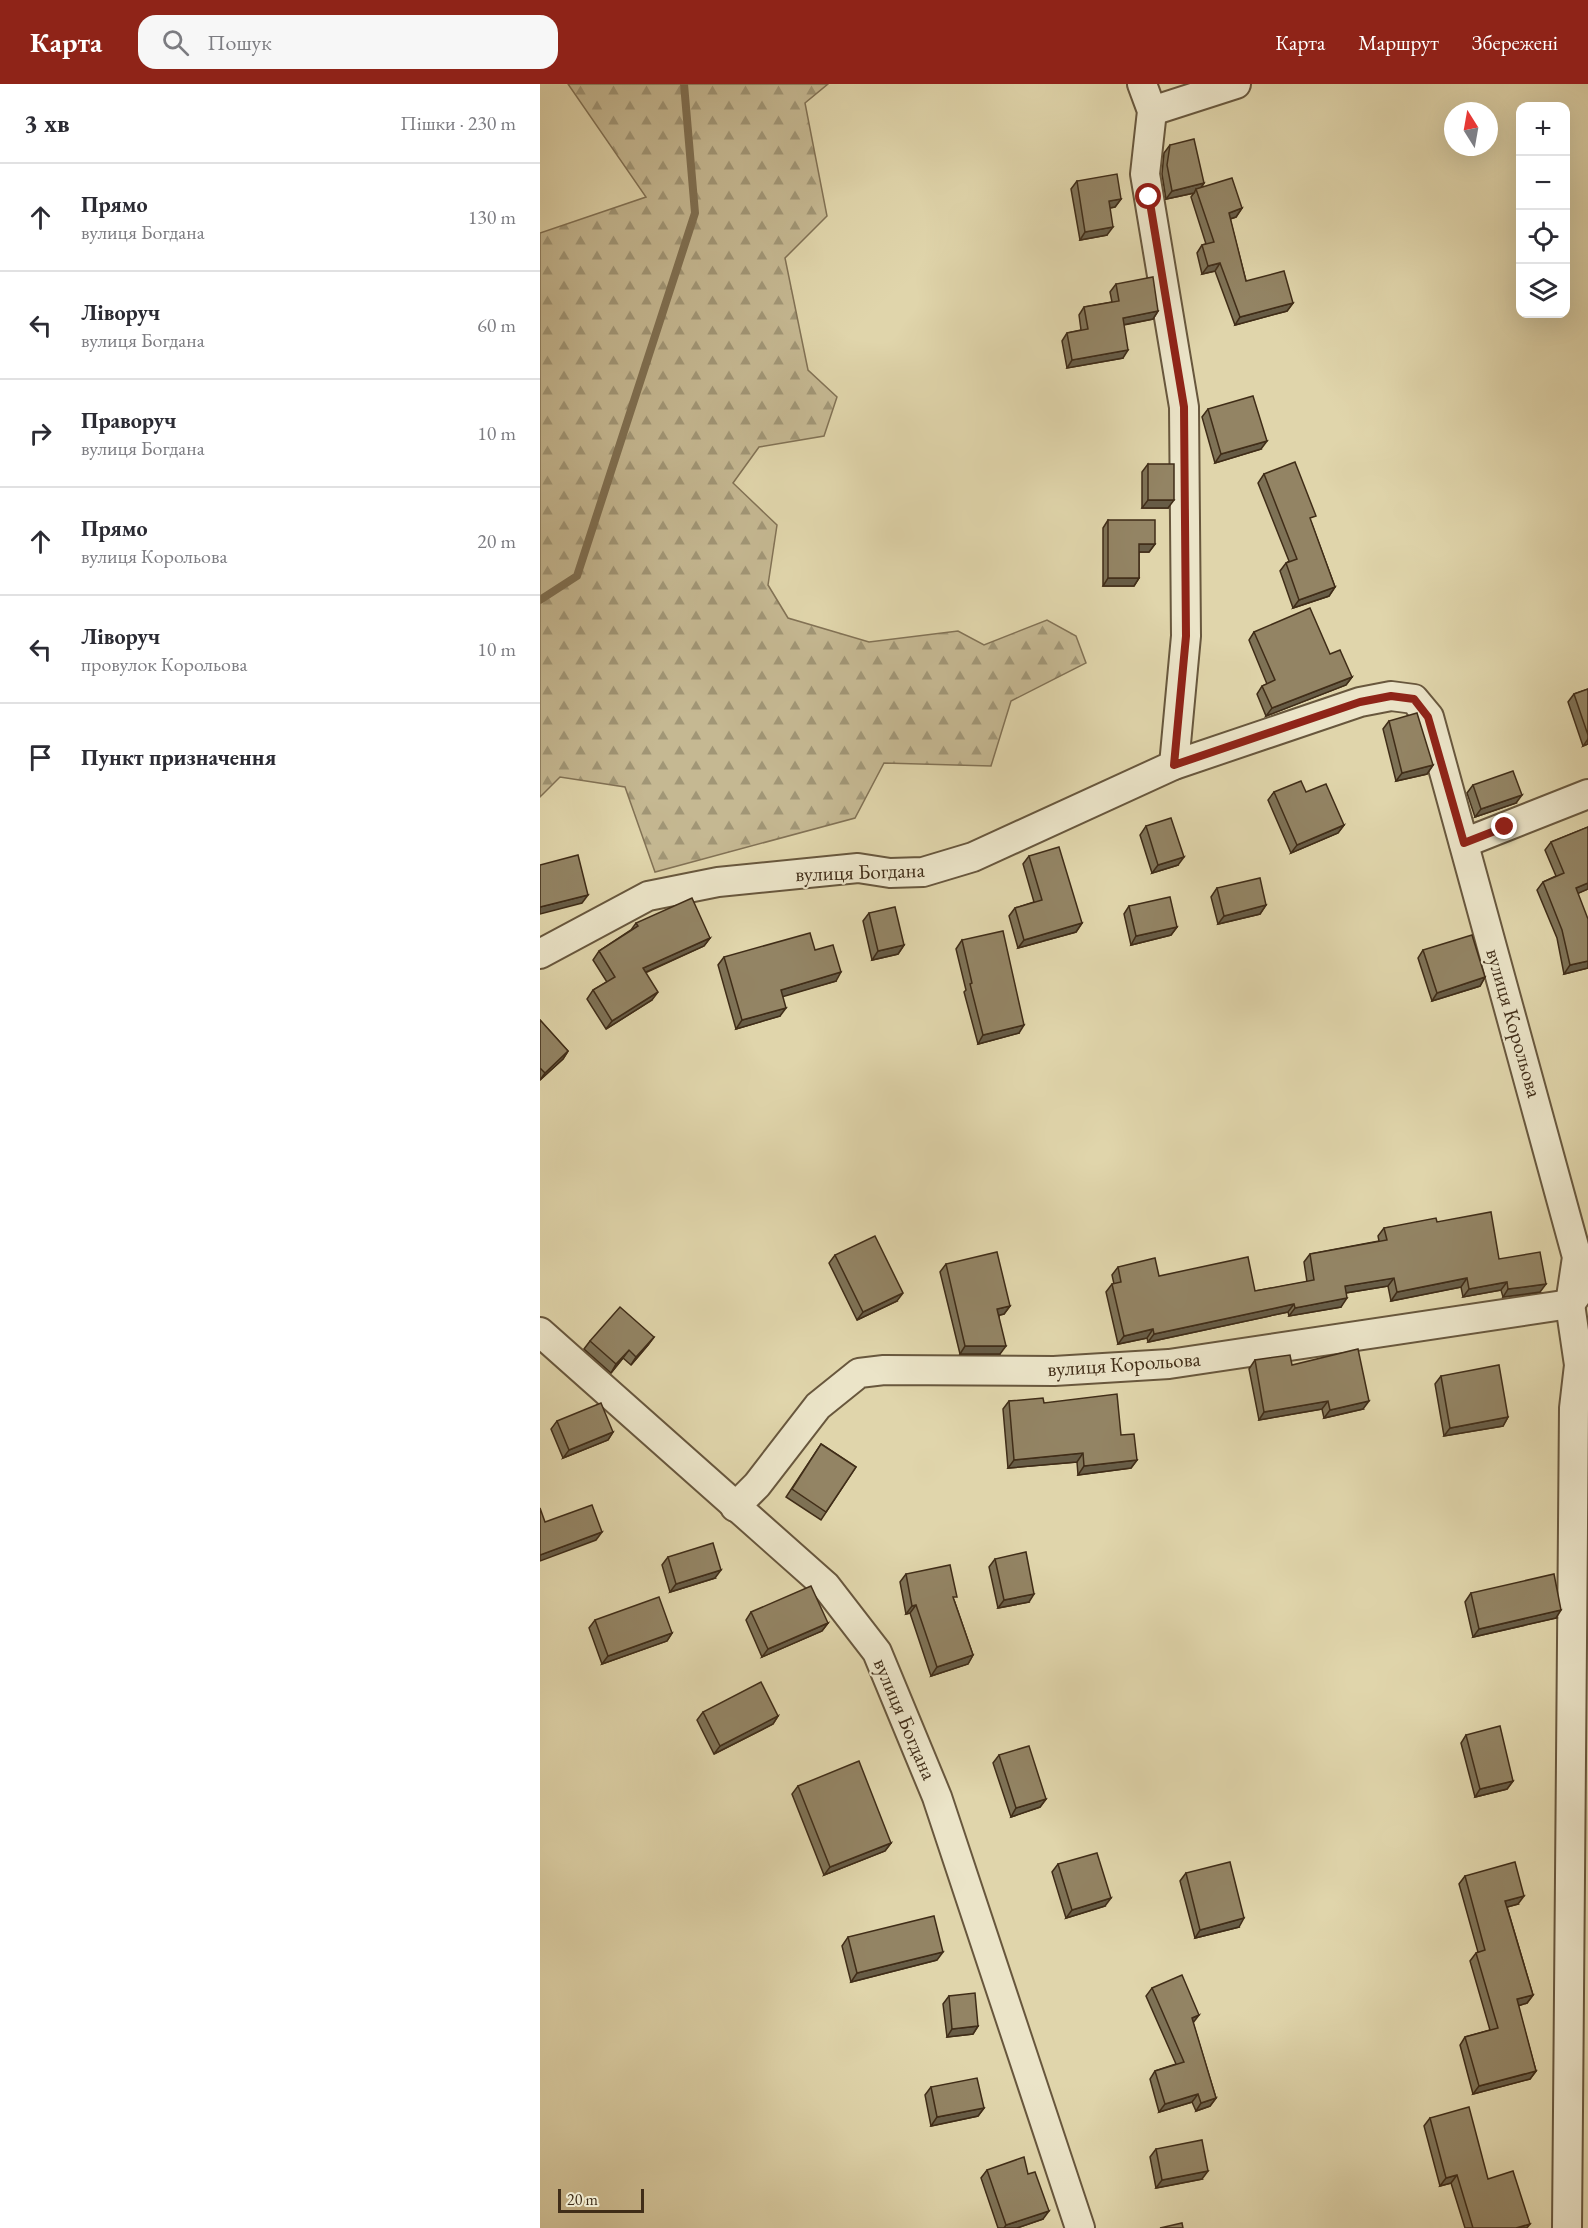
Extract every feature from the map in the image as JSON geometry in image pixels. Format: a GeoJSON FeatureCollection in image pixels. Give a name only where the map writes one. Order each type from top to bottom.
{"type":"FeatureCollection","features":[{"type":"Feature","properties":{"kind":"street"},"geometry":{"type":"LineString","coordinates":[[1142,84],[1152,111],[1145,174],[1184,407],[1186,636],[1174,765]]}},
{"type":"Feature","properties":{"kind":"street"},"geometry":{"type":"LineString","coordinates":[[1152,111],[1236,84]]}},
{"type":"Feature","properties":{"kind":"street","name":"вулиця Богдана"},"geometry":{"type":"LineString","coordinates":[[540,954],[648,896],[718,882],[858,868],[890,873],[923,872],[973,857],[1174,765],[1360,702],[1391,696],[1414,699],[1428,717],[1434,743]]}},
{"type":"Feature","properties":{"kind":"street","name":"вулиця Корольова"},"geometry":{"type":"LineString","coordinates":[[1434,743],[1568,1216],[1577,1257],[1569,1304],[1579,1365],[1574,1408],[1567,2228]]}},
{"type":"Feature","properties":{"kind":"street"},"geometry":{"type":"LineString","coordinates":[[1464,843],[1588,794]]}},
{"type":"Feature","properties":{"kind":"street"},"geometry":{"type":"LineString","coordinates":[[1569,1304],[1588,1279]]}},
{"type":"Feature","properties":{"kind":"street","name":"вулиця Корольова"},"geometry":{"type":"LineString","coordinates":[[735,1508],[757,1485],[818,1406],[859,1373],[884,1370],[1053,1371],[1169,1364],[1569,1304]]}},
{"type":"Feature","properties":{"kind":"street","name":"вулиця Богдана"},"geometry":{"type":"LineString","coordinates":[[540,1332],[735,1508],[826,1586],[877,1652],[937,1797],[1080,2228]]}},
{"type":"Feature","properties":{"kind":"green space"},"geometry":{"type":"Polygon","coordinates":[[[568,84],[828,84],[805,103],[827,216],[785,258],[808,370],[837,397],[824,436],[759,447],[733,483],[777,525],[768,585],[788,618],[869,642],[958,631],[984,645],[1047,620],[1076,636],[1086,663],[1011,701],[991,766],[884,763],[855,818],[655,872],[625,787],[560,777],[540,797],[540,233],[646,197],[568,84]]]}},
{"type":"Feature","properties":{"kind":"building"},"geometry":{"type":"Polygon","coordinates":[[[1194,139],[1204,183],[1172,191],[1167,165],[1170,145],[1194,139]]]}},
{"type":"Feature","properties":{"kind":"building"},"geometry":{"type":"Polygon","coordinates":[[[1117,174],[1121,199],[1109,201],[1113,227],[1085,232],[1077,181],[1117,174]]]}},
{"type":"Feature","properties":{"kind":"building"},"geometry":{"type":"Polygon","coordinates":[[[1232,178],[1242,208],[1229,213],[1246,281],[1284,271],[1293,303],[1240,317],[1220,263],[1208,266],[1202,245],[1214,242],[1196,189],[1232,178]]]}},
{"type":"Feature","properties":{"kind":"building"},"geometry":{"type":"Polygon","coordinates":[[[1153,277],[1158,311],[1123,318],[1128,350],[1072,360],[1067,333],[1088,329],[1084,307],[1119,301],[1116,284],[1153,277]]]}},
{"type":"Feature","properties":{"kind":"building"},"geometry":{"type":"Polygon","coordinates":[[[1253,396],[1267,441],[1221,454],[1208,409],[1253,396]]]}},
{"type":"Feature","properties":{"kind":"building"},"geometry":{"type":"Polygon","coordinates":[[[1295,462],[1316,516],[1310,518],[1335,587],[1299,600],[1286,563],[1297,559],[1264,474],[1295,462]]]}},
{"type":"Feature","properties":{"kind":"building"},"geometry":{"type":"Polygon","coordinates":[[[1148,464],[1174,464],[1174,500],[1148,500],[1148,464]]]}},
{"type":"Feature","properties":{"kind":"building"},"geometry":{"type":"Polygon","coordinates":[[[1108,520],[1155,520],[1155,544],[1139,544],[1139,578],[1108,578],[1108,520]]]}},
{"type":"Feature","properties":{"kind":"building"},"geometry":{"type":"Polygon","coordinates":[[[1310,608],[1330,654],[1340,650],[1352,677],[1272,708],[1262,686],[1275,680],[1254,632],[1310,608]]]}},
{"type":"Feature","properties":{"kind":"building"},"geometry":{"type":"Polygon","coordinates":[[[1588,689],[1588,735],[1574,694],[1588,689]]]}},
{"type":"Feature","properties":{"kind":"building"},"geometry":{"type":"Polygon","coordinates":[[[1417,713],[1433,765],[1402,773],[1389,721],[1417,713]]]}},
{"type":"Feature","properties":{"kind":"building"},"geometry":{"type":"Polygon","coordinates":[[[1513,771],[1522,795],[1481,809],[1473,785],[1513,771]]]}},
{"type":"Feature","properties":{"kind":"building"},"geometry":{"type":"Polygon","coordinates":[[[1301,781],[1306,792],[1326,784],[1344,825],[1297,845],[1274,792],[1301,781]]]}},
{"type":"Feature","properties":{"kind":"building"},"geometry":{"type":"Polygon","coordinates":[[[1171,818],[1184,857],[1158,865],[1146,826],[1171,818]]]}},
{"type":"Feature","properties":{"kind":"building"},"geometry":{"type":"Polygon","coordinates":[[[1588,827],[1588,883],[1576,888],[1588,919],[1588,961],[1570,965],[1562,930],[1543,882],[1564,873],[1551,842],[1588,827]]]}},
{"type":"Feature","properties":{"kind":"building"},"geometry":{"type":"Polygon","coordinates":[[[1059,847],[1082,923],[1024,940],[1015,908],[1042,900],[1029,856],[1059,847]]]}},
{"type":"Feature","properties":{"kind":"building"},"geometry":{"type":"Polygon","coordinates":[[[578,855],[588,895],[540,907],[540,865],[578,855]]]}},
{"type":"Feature","properties":{"kind":"building"},"geometry":{"type":"Polygon","coordinates":[[[1260,878],[1266,905],[1224,916],[1217,888],[1260,878]]]}},
{"type":"Feature","properties":{"kind":"building"},"geometry":{"type":"Polygon","coordinates":[[[1170,897],[1177,927],[1136,936],[1129,906],[1170,897]]]}},
{"type":"Feature","properties":{"kind":"building"},"geometry":{"type":"Polygon","coordinates":[[[692,898],[710,938],[643,968],[658,992],[612,1021],[593,990],[615,977],[599,951],[638,926],[636,923],[692,898]]]}},
{"type":"Feature","properties":{"kind":"building"},"geometry":{"type":"Polygon","coordinates":[[[895,907],[904,945],[878,951],[869,913],[895,907]]]}},
{"type":"Feature","properties":{"kind":"building"},"geometry":{"type":"Polygon","coordinates":[[[1003,931],[1024,1025],[983,1035],[962,940],[1003,931]]]}},
{"type":"Feature","properties":{"kind":"building"},"geometry":{"type":"Polygon","coordinates":[[[810,933],[815,950],[833,945],[841,972],[781,990],[786,1008],[742,1020],[724,957],[810,933]]]}},
{"type":"Feature","properties":{"kind":"building"},"geometry":{"type":"Polygon","coordinates":[[[1472,935],[1485,977],[1437,993],[1423,950],[1472,935]]]}},
{"type":"Feature","properties":{"kind":"building"},"geometry":{"type":"Polygon","coordinates":[[[540,1020],[568,1051],[545,1073],[540,1068],[540,1020]]]}},
{"type":"Feature","properties":{"kind":"building"},"geometry":{"type":"Polygon","coordinates":[[[1491,1212],[1499,1259],[1540,1252],[1546,1284],[1508,1289],[1507,1282],[1469,1289],[1467,1278],[1397,1292],[1394,1278],[1345,1286],[1347,1298],[1295,1308],[1294,1304],[1154,1334],[1153,1329],[1124,1336],[1112,1284],[1121,1282],[1118,1267],[1155,1258],[1159,1276],[1248,1257],[1255,1291],[1314,1280],[1310,1254],[1387,1240],[1384,1228],[1436,1218],[1437,1222],[1491,1212]]]}},
{"type":"Feature","properties":{"kind":"building"},"geometry":{"type":"Polygon","coordinates":[[[875,1236],[903,1293],[863,1312],[835,1255],[875,1236]]]}},
{"type":"Feature","properties":{"kind":"building"},"geometry":{"type":"Polygon","coordinates":[[[997,1252],[1010,1306],[997,1309],[1006,1346],[965,1346],[946,1264],[997,1252]]]}},
{"type":"Feature","properties":{"kind":"building"},"geometry":{"type":"Polygon","coordinates":[[[620,1307],[654,1337],[636,1357],[629,1350],[616,1364],[590,1341],[620,1307]]]}},
{"type":"Feature","properties":{"kind":"building"},"geometry":{"type":"Polygon","coordinates":[[[1358,1349],[1369,1401],[1330,1410],[1328,1401],[1264,1412],[1255,1360],[1290,1355],[1292,1365],[1358,1349]]]}},
{"type":"Feature","properties":{"kind":"building"},"geometry":{"type":"Polygon","coordinates":[[[1499,1365],[1508,1417],[1450,1428],[1441,1376],[1499,1365]]]}},
{"type":"Feature","properties":{"kind":"building"},"geometry":{"type":"Polygon","coordinates":[[[1117,1394],[1121,1435],[1134,1434],[1137,1460],[1084,1466],[1083,1453],[1014,1460],[1009,1401],[1043,1398],[1044,1403],[1117,1394]]]}},
{"type":"Feature","properties":{"kind":"building"},"geometry":{"type":"Polygon","coordinates":[[[601,1403],[613,1432],[569,1450],[557,1421],[601,1403]]]}},
{"type":"Feature","properties":{"kind":"building"},"geometry":{"type":"Polygon","coordinates":[[[821,1444],[856,1467],[826,1512],[792,1489],[821,1444]]]}},
{"type":"Feature","properties":{"kind":"building"},"geometry":{"type":"Polygon","coordinates":[[[592,1505],[602,1532],[540,1555],[540,1508],[545,1522],[592,1505]]]}},
{"type":"Feature","properties":{"kind":"building"},"geometry":{"type":"Polygon","coordinates":[[[713,1543],[721,1570],[676,1584],[668,1557],[713,1543]]]}},
{"type":"Feature","properties":{"kind":"building"},"geometry":{"type":"Polygon","coordinates":[[[1026,1552],[1034,1594],[1004,1600],[995,1559],[1026,1552]]]}},
{"type":"Feature","properties":{"kind":"building"},"geometry":{"type":"Polygon","coordinates":[[[950,1565],[957,1597],[953,1597],[973,1655],[937,1667],[916,1605],[912,1606],[906,1574],[950,1565]]]}},
{"type":"Feature","properties":{"kind":"building"},"geometry":{"type":"Polygon","coordinates":[[[1554,1574],[1561,1610],[1479,1629],[1471,1593],[1554,1574]]]}},
{"type":"Feature","properties":{"kind":"building"},"geometry":{"type":"Polygon","coordinates":[[[811,1586],[828,1623],[768,1649],[751,1612],[811,1586]]]}},
{"type":"Feature","properties":{"kind":"building"},"geometry":{"type":"Polygon","coordinates":[[[659,1597],[672,1633],[608,1656],[595,1620],[659,1597]]]}},
{"type":"Feature","properties":{"kind":"building"},"geometry":{"type":"Polygon","coordinates":[[[761,1682],[778,1716],[720,1746],[703,1712],[761,1682]]]}},
{"type":"Feature","properties":{"kind":"building"},"geometry":{"type":"Polygon","coordinates":[[[1500,1726],[1513,1781],[1480,1789],[1466,1735],[1500,1726]]]}},
{"type":"Feature","properties":{"kind":"building"},"geometry":{"type":"Polygon","coordinates":[[[1029,1746],[1046,1799],[1016,1808],[999,1755],[1029,1746]]]}},
{"type":"Feature","properties":{"kind":"building"},"geometry":{"type":"Polygon","coordinates":[[[859,1761],[891,1843],[830,1867],[798,1786],[859,1761]]]}},
{"type":"Feature","properties":{"kind":"building"},"geometry":{"type":"Polygon","coordinates":[[[1097,1853],[1111,1898],[1072,1910],[1058,1864],[1097,1853]]]}},
{"type":"Feature","properties":{"kind":"building"},"geometry":{"type":"Polygon","coordinates":[[[1230,1862],[1244,1918],[1200,1930],[1186,1873],[1230,1862]]]}},
{"type":"Feature","properties":{"kind":"building"},"geometry":{"type":"Polygon","coordinates":[[[1515,1862],[1524,1896],[1505,1901],[1533,1995],[1517,1999],[1536,2071],[1479,2086],[1465,2037],[1498,2028],[1476,1953],[1485,1950],[1465,1876],[1515,1862]]]}},
{"type":"Feature","properties":{"kind":"building"},"geometry":{"type":"Polygon","coordinates":[[[934,1916],[943,1952],[857,1973],[848,1937],[934,1916]]]}},
{"type":"Feature","properties":{"kind":"building"},"geometry":{"type":"Polygon","coordinates":[[[1182,1975],[1199,2015],[1192,2018],[1216,2098],[1201,2103],[1198,2094],[1165,2104],[1155,2071],[1184,2062],[1152,1988],[1182,1975]]]}},
{"type":"Feature","properties":{"kind":"building"},"geometry":{"type":"Polygon","coordinates":[[[975,1993],[978,2026],[952,2029],[949,1996],[975,1993]]]}},
{"type":"Feature","properties":{"kind":"building"},"geometry":{"type":"Polygon","coordinates":[[[977,2078],[984,2108],[937,2117],[931,2087],[977,2078]]]}},
{"type":"Feature","properties":{"kind":"building"},"geometry":{"type":"Polygon","coordinates":[[[1469,2107],[1488,2179],[1513,2171],[1530,2224],[1516,2228],[1473,2228],[1457,2175],[1446,2178],[1430,2118],[1469,2107]]]}},
{"type":"Feature","properties":{"kind":"building"},"geometry":{"type":"Polygon","coordinates":[[[1202,2140],[1208,2171],[1162,2180],[1156,2149],[1202,2140]]]}},
{"type":"Feature","properties":{"kind":"building"},"geometry":{"type":"Polygon","coordinates":[[[1024,2157],[1028,2174],[1035,2172],[1049,2211],[1006,2225],[987,2170],[1024,2157]]]}},
{"type":"Feature","properties":{"kind":"building"},"geometry":{"type":"Polygon","coordinates":[[[1182,2223],[1183,2228],[1160,2228],[1182,2223]]]}},
{"type":"Feature","properties":{"kind":"waterway"},"geometry":{"type":"LineString","coordinates":[[540,600],[577,576],[695,213],[684,84]]}},
{"type":"Feature","properties":{"kind":"route"},"geometry":{"type":"LineString","coordinates":[[1149,197],[1184,407],[1186,636],[1174,765],[1360,702],[1391,696],[1414,699],[1428,717],[1464,843],[1505,827]]}}]}
